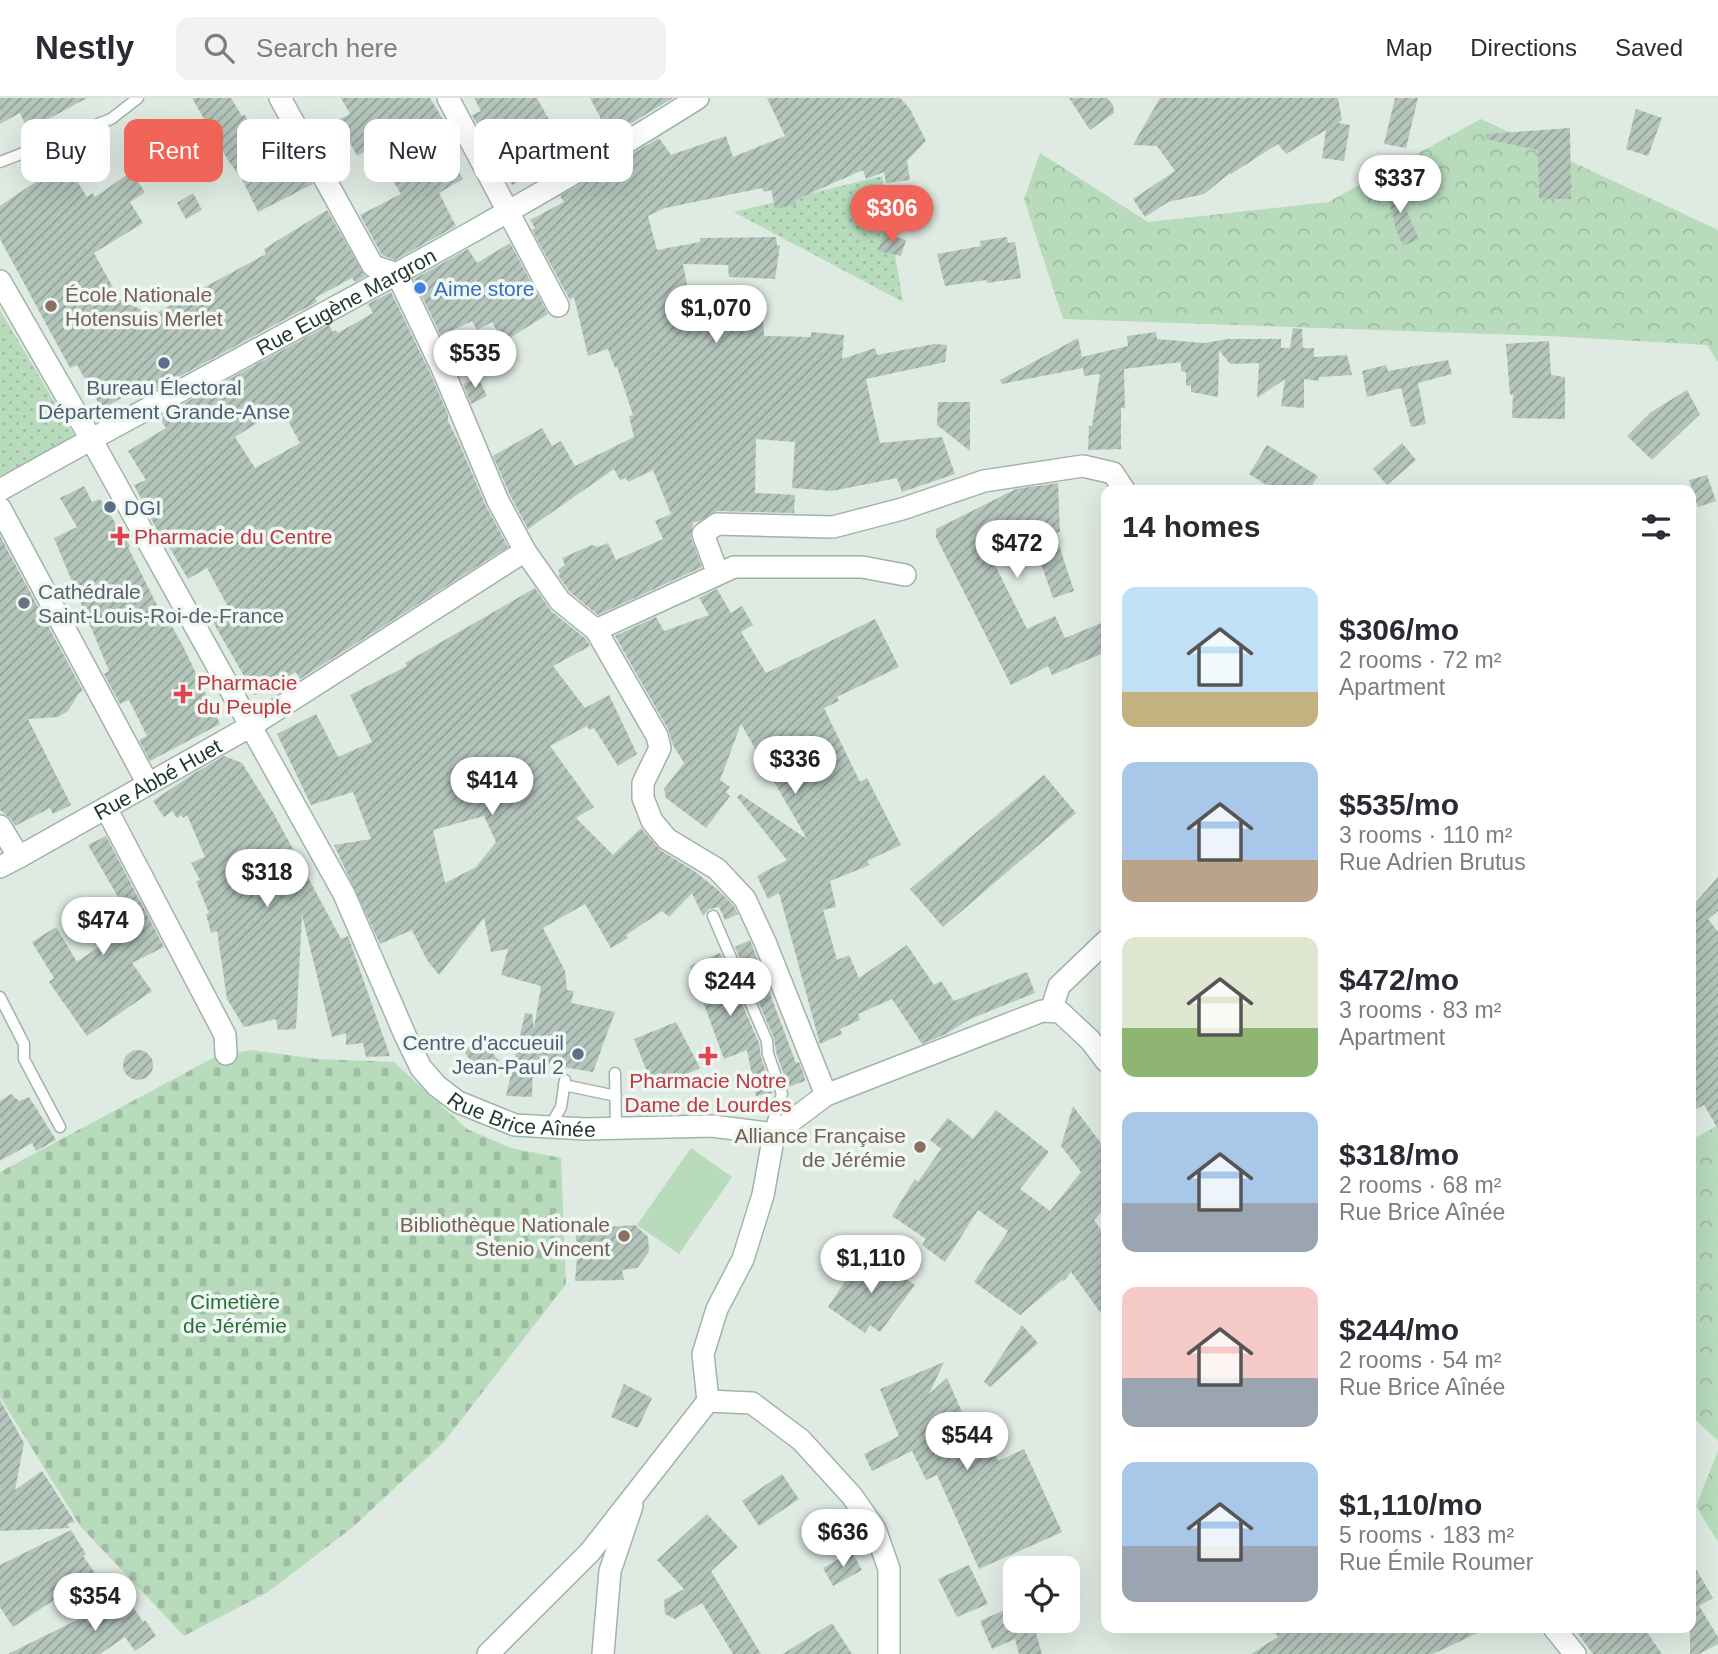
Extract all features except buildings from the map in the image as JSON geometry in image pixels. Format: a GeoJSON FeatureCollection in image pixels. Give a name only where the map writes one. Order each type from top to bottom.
{"type":"FeatureCollection","features":[{"type":"Feature","properties":{"kind":"street"},"geometry":{"type":"LineString","coordinates":[[281,98],[373,266],[397,274],[443,370],[498,501],[525,551],[560,601],[596,629],[657,736],[660,748],[643,783],[643,798],[652,821],[667,839],[716,869],[745,899],[826,1095]]}},
{"type":"Feature","properties":{"kind":"street"},"geometry":{"type":"LineString","coordinates":[[447,98],[558,306]]}},
{"type":"Feature","properties":{"kind":"street","name":"Rue Eugène Margron"},"geometry":{"type":"LineString","coordinates":[[0,490],[508,212],[600,160],[698,98]]}},
{"type":"Feature","properties":{"kind":"street","name":"Rue Brice Aînée"},"geometry":{"type":"LineString","coordinates":[[0,281],[344,894],[421,1068],[437,1086],[458,1102],[515,1125],[616,1128],[712,1126],[771,1133]]}},
{"type":"Feature","properties":{"kind":"street"},"geometry":{"type":"LineString","coordinates":[[718,574],[703,534],[717,524],[834,527],[902,509],[984,481],[1083,466],[1113,473],[1121,485]]}},
{"type":"Feature","properties":{"kind":"street"},"geometry":{"type":"LineString","coordinates":[[0,508],[148,784]]}},
{"type":"Feature","properties":{"kind":"street","name":"Rue Abbé Huet"},"geometry":{"type":"LineString","coordinates":[[9,862],[251,726],[525,551]]}},
{"type":"Feature","properties":{"kind":"street"},"geometry":{"type":"LineString","coordinates":[[596,629],[734,566],[862,567],[905,575]]}},
{"type":"Feature","properties":{"kind":"street"},"geometry":{"type":"LineString","coordinates":[[106,808],[225,1035],[226,1054]]}},
{"type":"Feature","properties":{"kind":"street"},"geometry":{"type":"LineString","coordinates":[[0,826],[9,862]]}},
{"type":"Feature","properties":{"kind":"street"},"geometry":{"type":"LineString","coordinates":[[1051,1011],[1059,986],[1101,946]]}},
{"type":"Feature","properties":{"kind":"street"},"geometry":{"type":"LineString","coordinates":[[488,1654],[590,1552],[708,1401],[702,1354],[717,1309],[743,1259],[763,1195],[771,1133],[826,1095],[1042,1011],[1060,1012],[1090,1040],[1101,1054]]}},
{"type":"Feature","properties":{"kind":"street"},"geometry":{"type":"LineString","coordinates":[[708,1401],[752,1403],[801,1440],[852,1496],[875,1529],[889,1569],[889,1654]]}},
{"type":"Feature","properties":{"kind":"street"},"geometry":{"type":"LineString","coordinates":[[603,1654],[610,1571],[639,1488]]}},
{"type":"Feature","properties":{"kind":"street"},"geometry":{"type":"LineString","coordinates":[[1558,1633],[1575,1654]]}},
{"type":"Feature","properties":{"kind":"lane"},"geometry":{"type":"LineString","coordinates":[[0,162],[111,119],[138,98]]}},
{"type":"Feature","properties":{"kind":"lane"},"geometry":{"type":"LineString","coordinates":[[713,916],[767,1041],[768,1054],[782,1094],[771,1133]]}},
{"type":"Feature","properties":{"kind":"lane"},"geometry":{"type":"LineString","coordinates":[[0,997],[24,1044],[24,1059],[60,1127]]}},
{"type":"Feature","properties":{"kind":"lane"},"geometry":{"type":"LineString","coordinates":[[615,1073],[616,1128]]}},
{"type":"Feature","properties":{"kind":"lane"},"geometry":{"type":"LineString","coordinates":[[550,1127],[561,1108],[565,1083],[616,1096]]}},
{"type":"Feature","properties":{"kind":"green space"},"geometry":{"type":"Polygon","coordinates":[[[1481,119],[1718,230],[1718,362],[1707,345],[1549,336],[1063,319],[1024,199],[1040,153],[1148,222],[1328,202],[1481,119]]]}},
{"type":"Feature","properties":{"kind":"green space"},"geometry":{"type":"Polygon","coordinates":[[[882,176],[903,302],[734,212],[882,176]]]}},
{"type":"Feature","properties":{"kind":"green space"},"geometry":{"type":"Polygon","coordinates":[[[0,310],[74,435],[0,476],[0,310]]]}},
{"type":"Feature","properties":{"kind":"green space","name":"Cimetière de Jérémie"},"geometry":{"type":"Polygon","coordinates":[[[251,1050],[317,1059],[394,1062],[467,1129],[511,1148],[561,1158],[566,1284],[444,1442],[353,1527],[268,1592],[184,1636],[81,1527],[0,1397],[0,1172],[213,1058],[251,1050]]]}},
{"type":"Feature","properties":{"kind":"green space"},"geometry":{"type":"Polygon","coordinates":[[[1718,1125],[1718,1441],[1696,1420],[1696,1138],[1718,1125]]]}},
{"type":"Feature","properties":{"kind":"green space"},"geometry":{"type":"Polygon","coordinates":[[[691,1148],[732,1177],[679,1254],[637,1225],[691,1148]]]}},
{"type":"Feature","properties":{"kind":"green space"},"geometry":{"type":"Polygon","coordinates":[[[1718,1451],[1718,1542],[1696,1506],[1718,1451]]]}},
{"type":"Feature","properties":{"kind":"place","name":"Aime store"},"geometry":{"type":"Point","coordinates":[420,288]}},
{"type":"Feature","properties":{"kind":"place","name":"École Nationale Hotensuis Merlet"},"geometry":{"type":"Point","coordinates":[51,306]}},
{"type":"Feature","properties":{"kind":"place","name":"Bureau Électoral Département Grande-Anse"},"geometry":{"type":"Point","coordinates":[164,363]}},
{"type":"Feature","properties":{"kind":"place","name":"DGI"},"geometry":{"type":"Point","coordinates":[110,507]}},
{"type":"Feature","properties":{"kind":"place","name":"Pharmacie du Centre"},"geometry":{"type":"Point","coordinates":[120,536]}},
{"type":"Feature","properties":{"kind":"place","name":"Cathédrale Saint-Louis-Roi-de-France"},"geometry":{"type":"Point","coordinates":[24,603]}},
{"type":"Feature","properties":{"kind":"place","name":"Pharmacie du Peuple"},"geometry":{"type":"Point","coordinates":[183,694]}},
{"type":"Feature","properties":{"kind":"place","name":"Centre d'accueuil Jean-Paul 2"},"geometry":{"type":"Point","coordinates":[578,1054]}},
{"type":"Feature","properties":{"kind":"place","name":"Pharmacie Notre Dame de Lourdes"},"geometry":{"type":"Point","coordinates":[708,1056]}},
{"type":"Feature","properties":{"kind":"place","name":"Alliance Française de Jérémie"},"geometry":{"type":"Point","coordinates":[920,1147]}},
{"type":"Feature","properties":{"kind":"place","name":"Bibliothèque Nationale Stenio Vincent"},"geometry":{"type":"Point","coordinates":[624,1236]}}]}
